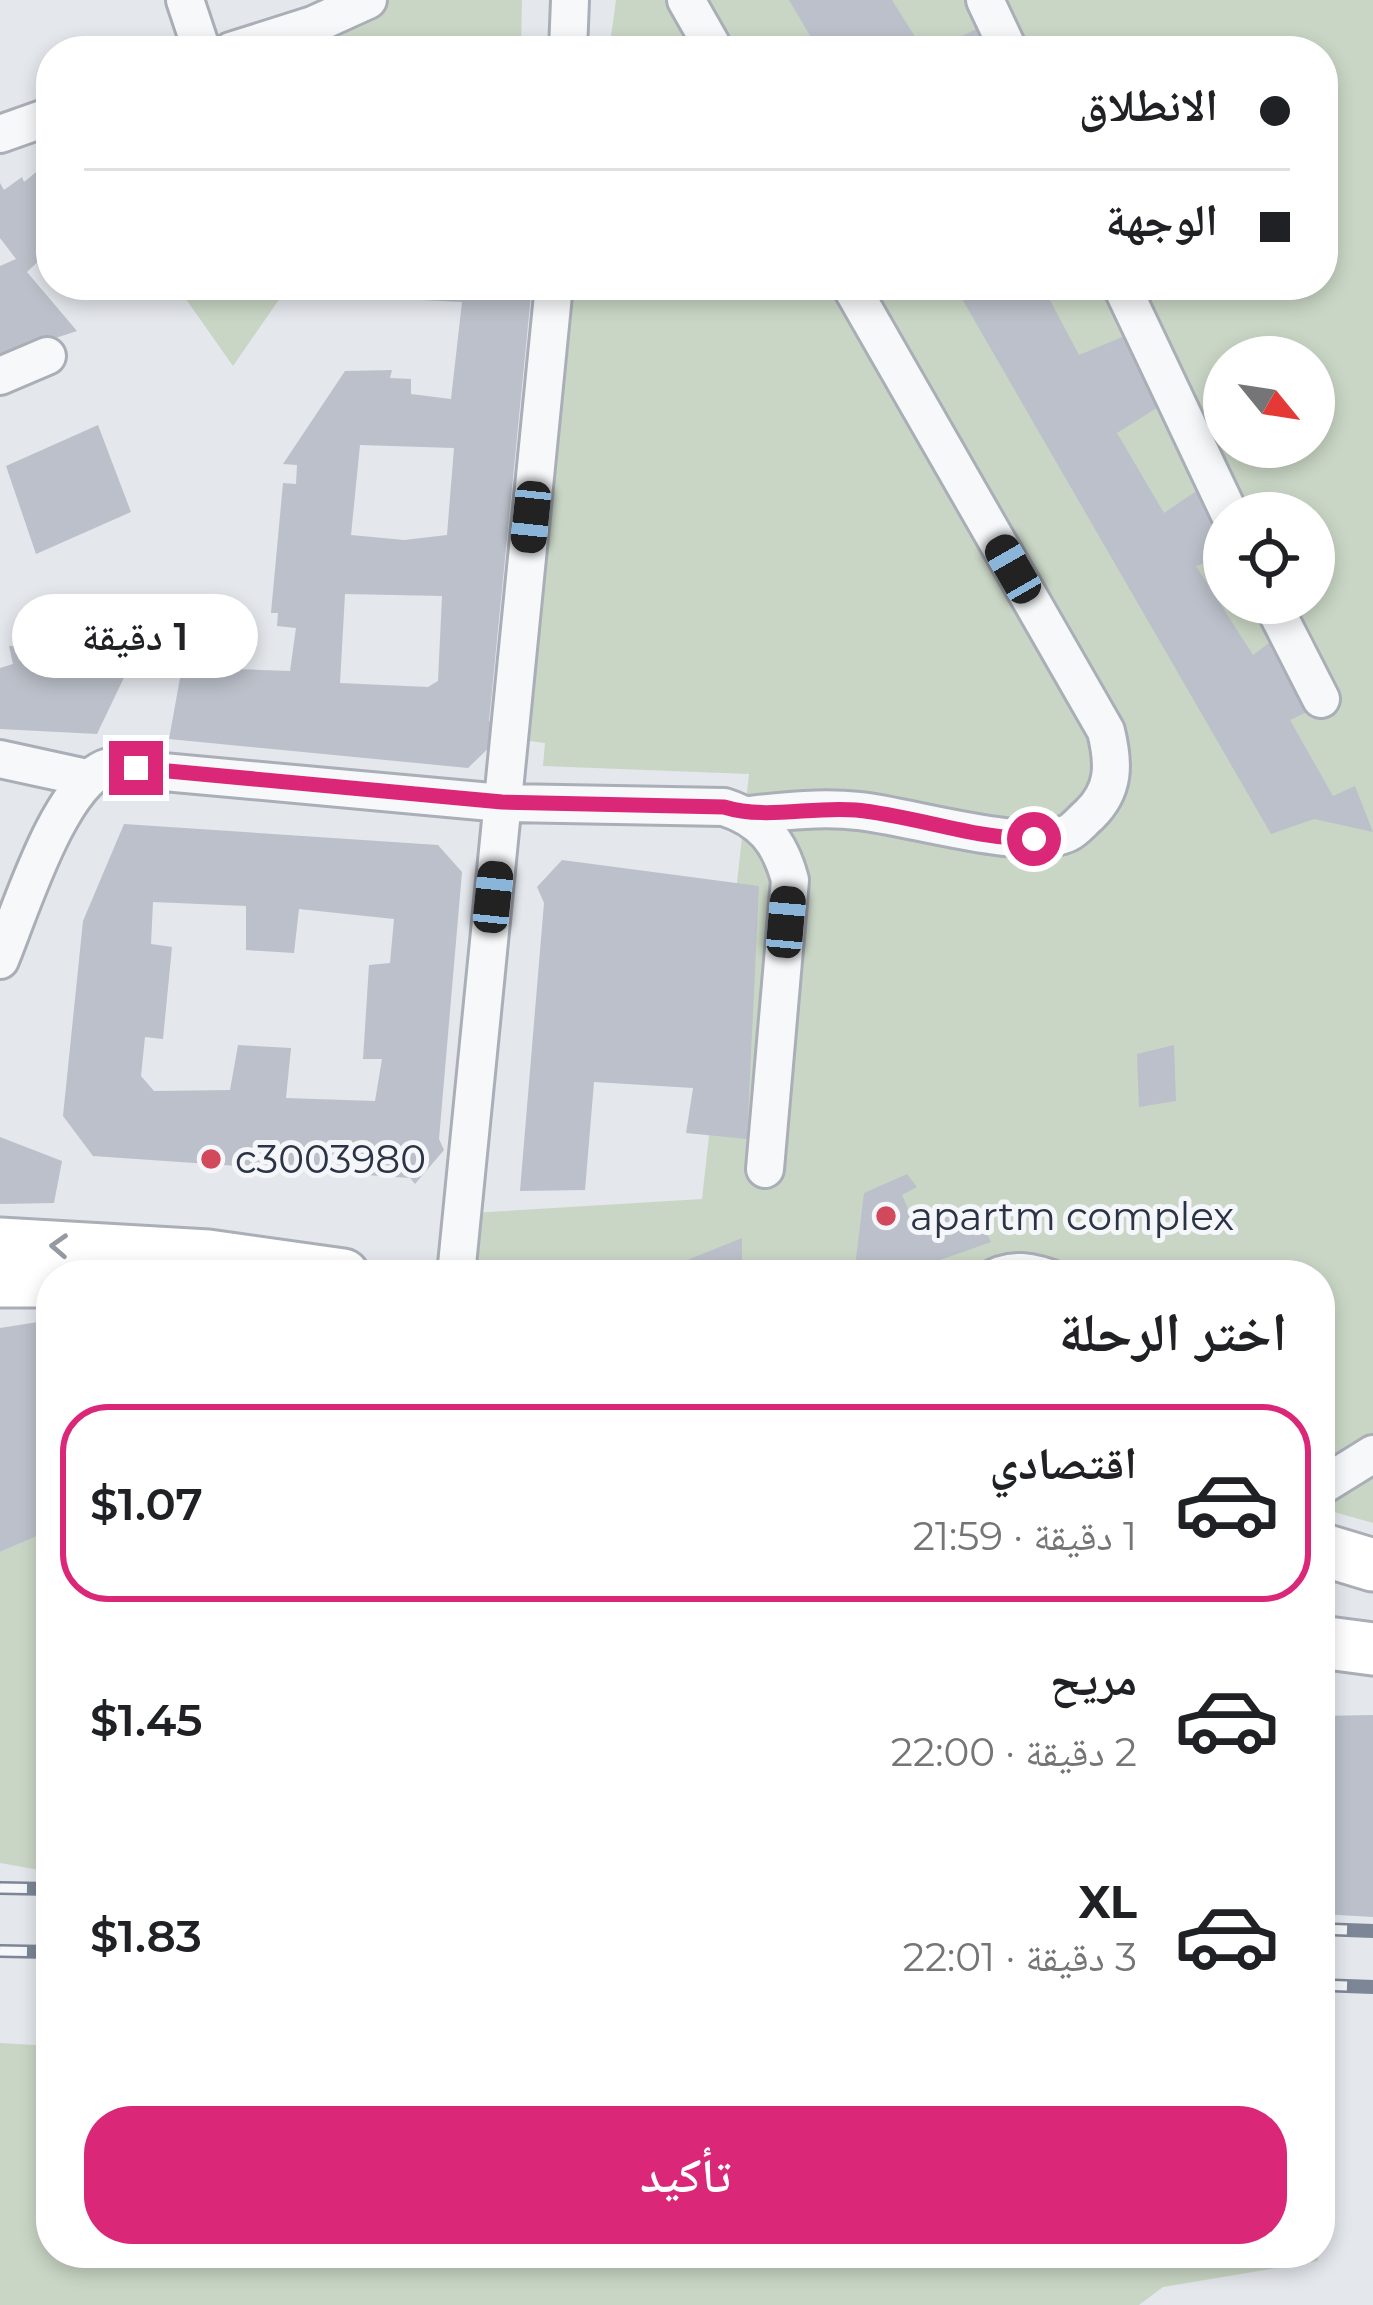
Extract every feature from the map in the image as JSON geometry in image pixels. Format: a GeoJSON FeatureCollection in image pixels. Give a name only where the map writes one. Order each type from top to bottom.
{"type":"FeatureCollection","features":[{"type":"Feature","properties":{"kind":"street"},"geometry":{"type":"LineString","coordinates":[[185,0],[197,36]]}},
{"type":"Feature","properties":{"kind":"street"},"geometry":{"type":"LineString","coordinates":[[280,36],[368,0]]}},
{"type":"Feature","properties":{"kind":"street"},"geometry":{"type":"LineString","coordinates":[[569,36],[570,0]]}},
{"type":"Feature","properties":{"kind":"street"},"geometry":{"type":"LineString","coordinates":[[686,0],[706,36]]}},
{"type":"Feature","properties":{"kind":"street"},"geometry":{"type":"LineString","coordinates":[[985,0],[1002,36]]}},
{"type":"Feature","properties":{"kind":"street"},"geometry":{"type":"LineString","coordinates":[[0,134],[36,121]]}},
{"type":"Feature","properties":{"kind":"street"},"geometry":{"type":"LineString","coordinates":[[457,1260],[552,300]]}},
{"type":"Feature","properties":{"kind":"street"},"geometry":{"type":"LineString","coordinates":[[0,960],[51,838],[87,778],[98,770],[121,767],[502,802],[724,807],[749,814],[813,808],[856,810],[1009,839],[1068,833],[1094,810],[1109,788],[1114,764],[1106,731],[859,300]]}},
{"type":"Feature","properties":{"kind":"street"},"geometry":{"type":"LineString","coordinates":[[1127,300],[1219,492]]}},
{"type":"Feature","properties":{"kind":"street"},"geometry":{"type":"LineString","coordinates":[[0,376],[47,356]]}},
{"type":"Feature","properties":{"kind":"street"},"geometry":{"type":"LineString","coordinates":[[1283,624],[1321,699]]}},
{"type":"Feature","properties":{"kind":"street"},"geometry":{"type":"LineString","coordinates":[[0,759],[87,778]]}},
{"type":"Feature","properties":{"kind":"street"},"geometry":{"type":"LineString","coordinates":[[749,814],[784,856],[790,880],[765,1168]]}},
{"type":"Feature","properties":{"kind":"street"},"geometry":{"type":"LineString","coordinates":[[0,1244],[236,1260]]}},
{"type":"Feature","properties":{"kind":"street"},"geometry":{"type":"LineString","coordinates":[[0,1281],[36,1281]]}},
{"type":"Feature","properties":{"kind":"street"},"geometry":{"type":"LineString","coordinates":[[1335,1478],[1373,1454]]}},
{"type":"Feature","properties":{"kind":"street"},"geometry":{"type":"LineString","coordinates":[[1335,1553],[1373,1564]]}},
{"type":"Feature","properties":{"kind":"street"},"geometry":{"type":"LineString","coordinates":[[1335,1644],[1373,1649]]}},
{"type":"Feature","properties":{"kind":"green space"},"geometry":{"type":"Polygon","coordinates":[[[383,0],[522,0],[521,36],[299,36],[383,0]]]}},
{"type":"Feature","properties":{"kind":"green space"},"geometry":{"type":"Polygon","coordinates":[[[616,0],[1373,0],[1373,1523],[1335,1512],[1335,1260],[470,1260],[472,1213],[702,1199],[749,774],[543,766],[545,743],[506,738],[572,300],[1338,300],[1338,36],[611,36],[616,0]]]}},
{"type":"Feature","properties":{"kind":"green space"},"geometry":{"type":"Polygon","coordinates":[[[187,300],[279,300],[233,366],[187,300]]]}},
{"type":"Feature","properties":{"kind":"green space"},"geometry":{"type":"Polygon","coordinates":[[[36,1536],[36,1869],[0,1863],[0,1552],[36,1536]]]}},
{"type":"Feature","properties":{"kind":"green space"},"geometry":{"type":"Polygon","coordinates":[[[0,2043],[36,2045],[36,2268],[1276,2268],[1163,2287],[1139,2305],[0,2305],[0,2043]]]}},
{"type":"Feature","properties":{"kind":"building"},"geometry":{"type":"Polygon","coordinates":[[[789,0],[892,0],[915,36],[810,36],[789,0]]]}},
{"type":"Feature","properties":{"kind":"building"},"geometry":{"type":"Polygon","coordinates":[[[36,172],[36,263],[27,272],[36,283],[36,300],[51,300],[77,331],[0,356],[0,266],[16,259],[0,238],[0,183],[4,190],[22,177],[24,182],[36,172]]]}},
{"type":"Feature","properties":{"kind":"building"},"geometry":{"type":"Polygon","coordinates":[[[421,300],[531,300],[489,721],[503,734],[468,768],[169,739],[182,667],[290,671],[296,628],[277,626],[278,613],[271,613],[283,483],[296,484],[297,465],[283,464],[345,371],[392,370],[390,378],[411,379],[411,394],[451,399],[462,302],[421,300]],[[360,445],[351,535],[404,540],[447,535],[454,448],[360,445]],[[345,594],[340,683],[428,687],[438,681],[442,596],[345,594]]]}},
{"type":"Feature","properties":{"kind":"building"},"geometry":{"type":"Polygon","coordinates":[[[963,300],[1050,300],[1079,355],[1139,330],[1171,399],[1117,433],[1164,513],[1211,481],[1215,492],[1203,492],[1203,564],[1196,566],[1203,577],[1203,624],[1233,624],[1253,655],[1281,634],[1320,706],[1290,720],[1333,796],[1355,786],[1373,832],[1314,819],[1271,834],[963,300]]]}},
{"type":"Feature","properties":{"kind":"building"},"geometry":{"type":"Polygon","coordinates":[[[98,425],[131,512],[36,554],[6,466],[98,425]]]}},
{"type":"Feature","properties":{"kind":"building"},"geometry":{"type":"Polygon","coordinates":[[[141,642],[97,734],[0,729],[0,668],[13,664],[9,646],[141,642]]]}},
{"type":"Feature","properties":{"kind":"building"},"geometry":{"type":"Polygon","coordinates":[[[124,824],[438,845],[462,872],[439,1139],[444,1150],[415,1184],[410,1178],[93,1156],[63,1116],[83,921],[124,824]],[[153,902],[151,944],[172,947],[163,1039],[145,1037],[141,1076],[154,1091],[230,1090],[238,1045],[291,1048],[286,1098],[375,1101],[382,1059],[363,1059],[369,965],[390,963],[394,919],[299,909],[294,953],[246,950],[246,906],[153,902]]]}},
{"type":"Feature","properties":{"kind":"building"},"geometry":{"type":"Polygon","coordinates":[[[562,860],[759,886],[747,1139],[686,1133],[693,1088],[594,1082],[585,1190],[520,1191],[544,903],[537,887],[562,860]]]}},
{"type":"Feature","properties":{"kind":"building"},"geometry":{"type":"Polygon","coordinates":[[[1174,1045],[1176,1101],[1139,1107],[1137,1054],[1174,1045]]]}},
{"type":"Feature","properties":{"kind":"building"},"geometry":{"type":"Polygon","coordinates":[[[0,1137],[62,1161],[54,1203],[0,1204],[0,1137]]]}},
{"type":"Feature","properties":{"kind":"building","name":"apartm complex"},"geometry":{"type":"Polygon","coordinates":[[[907,1174],[917,1187],[902,1195],[916,1227],[972,1205],[991,1242],[940,1260],[856,1260],[864,1193],[907,1174]]]}},
{"type":"Feature","properties":{"kind":"building"},"geometry":{"type":"Polygon","coordinates":[[[742,1238],[742,1260],[687,1260],[742,1238]]]}},
{"type":"Feature","properties":{"kind":"building"},"geometry":{"type":"Polygon","coordinates":[[[36,1322],[36,1536],[0,1552],[0,1328],[36,1322]]]}},
{"type":"Feature","properties":{"kind":"building"},"geometry":{"type":"Polygon","coordinates":[[[1373,1715],[1373,1917],[1335,1915],[1335,1716],[1373,1715]]]}},
{"type":"Feature","properties":{"kind":"railway"},"geometry":{"type":"LineString","coordinates":[[0,1888],[36,1889]]}},
{"type":"Feature","properties":{"kind":"railway"},"geometry":{"type":"LineString","coordinates":[[1335,1930],[1373,1931]]}},
{"type":"Feature","properties":{"kind":"railway"},"geometry":{"type":"LineString","coordinates":[[0,1951],[36,1952]]}},
{"type":"Feature","properties":{"kind":"railway"},"geometry":{"type":"LineString","coordinates":[[1335,1986],[1373,1987]]}},
{"type":"Feature","properties":{"kind":"place","name":"c3003980"},"geometry":{"type":"Point","coordinates":[211,1159]}},
{"type":"Feature","properties":{"kind":"place","name":"apartm complex"},"geometry":{"type":"Point","coordinates":[886,1216]}},
{"type":"Feature","properties":{"kind":"route"},"geometry":{"type":"LineString","coordinates":[[136,768],[502,802],[724,807],[749,814],[813,808],[856,810],[1009,839],[1034,839]]}}]}
